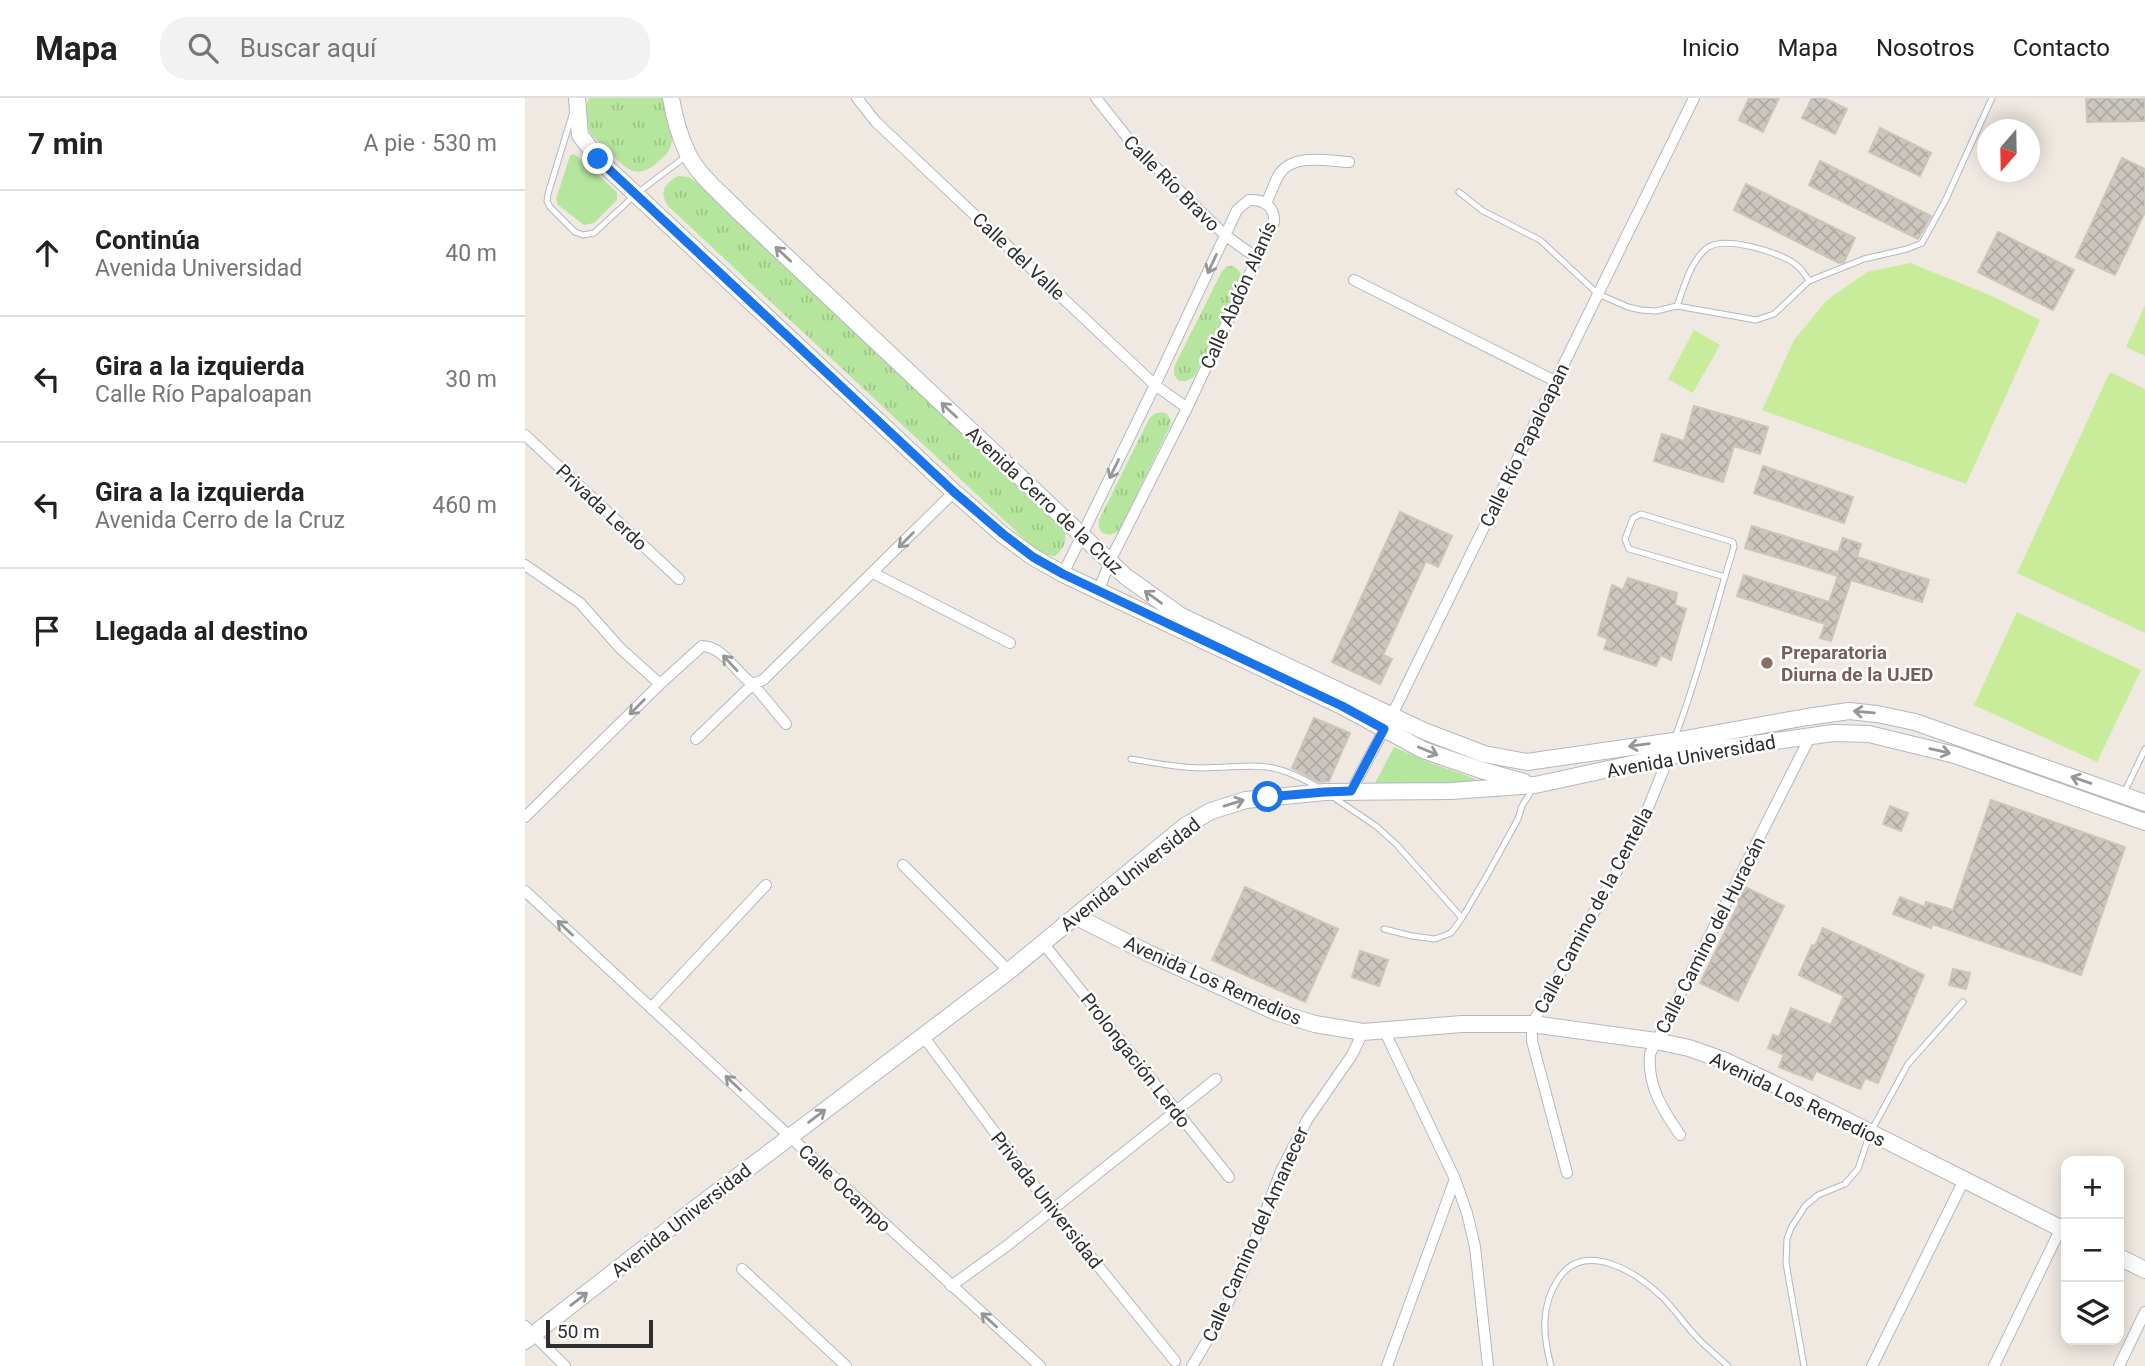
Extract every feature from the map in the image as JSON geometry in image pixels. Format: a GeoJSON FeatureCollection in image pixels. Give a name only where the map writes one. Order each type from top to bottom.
{"type":"FeatureCollection","features":[{"type":"Feature","properties":{"kind":"street","name":"Avenida Cerro de la Cruz"},"geometry":{"type":"LineString","coordinates":[[671,98],[677,128],[688,155],[708,180],[1134,583],[1181,616],[1388,722],[1423,750],[1535,785]]}},
{"type":"Feature","properties":{"kind":"street","name":"Calle del Valle"},"geometry":{"type":"LineString","coordinates":[[857,98],[876,122],[1156,384],[1187,408]]}},
{"type":"Feature","properties":{"kind":"street","name":"Calle Río Bravo"},"geometry":{"type":"LineString","coordinates":[[1096,98],[1134,146],[1226,236],[1257,258]]}},
{"type":"Feature","properties":{"kind":"street","name":"Calle Río Papaloapan"},"geometry":{"type":"LineString","coordinates":[[1351,791],[1388,722],[1694,98]]}},
{"type":"Feature","properties":{"kind":"street","name":"Avenida Cerro de la Cruz"},"geometry":{"type":"LineString","coordinates":[[577,99],[580,135],[598,159],[954,492],[1033,557],[1098,592],[1342,706],[1484,754],[1527,762]]}},
{"type":"Feature","properties":{"kind":"street"},"geometry":{"type":"LineString","coordinates":[[1266,204],[1281,172],[1292,163],[1315,160],[1349,162]]}},
{"type":"Feature","properties":{"kind":"street","name":"Calle Abdón Alanís"},"geometry":{"type":"LineString","coordinates":[[1063,574],[1237,210],[1245,202],[1256,200],[1266,204],[1274,214],[1274,222],[1187,408],[1110,561],[1098,592]]}},
{"type":"Feature","properties":{"kind":"street"},"geometry":{"type":"LineString","coordinates":[[1354,280],[1555,381]]}},
{"type":"Feature","properties":{"kind":"street","name":"Privada Lerdo"},"geometry":{"type":"LineString","coordinates":[[525,435],[679,579]]}},
{"type":"Feature","properties":{"kind":"street"},"geometry":{"type":"LineString","coordinates":[[696,739],[753,684],[763,680],[954,492]]}},
{"type":"Feature","properties":{"kind":"street"},"geometry":{"type":"LineString","coordinates":[[525,565],[580,603],[620,648],[660,684]]}},
{"type":"Feature","properties":{"kind":"street"},"geometry":{"type":"LineString","coordinates":[[873,573],[1010,642]]}},
{"type":"Feature","properties":{"kind":"street"},"geometry":{"type":"LineString","coordinates":[[525,817],[699,648],[705,646],[720,652],[753,684],[786,724]]}},
{"type":"Feature","properties":{"kind":"street","name":"Avenida Universidad"},"geometry":{"type":"LineString","coordinates":[[528,1334],[1009,971],[1185,826],[1212,811],[1246,800],[1325,792],[1451,791],[1535,785],[1671,749],[1818,715],[1849,711],[1877,713],[1915,722],[2145,803]]}},
{"type":"Feature","properties":{"kind":"street","name":"Avenida Universidad"},"geometry":{"type":"LineString","coordinates":[[1527,762],[1833,733],[1869,734],[1955,755],[2145,822]]}},
{"type":"Feature","properties":{"kind":"street","name":"Calle Camino del Huracán"},"geometry":{"type":"LineString","coordinates":[[1680,1135],[1660,1105],[1654,1089],[1649,1064],[1650,1054],[1810,737]]}},
{"type":"Feature","properties":{"kind":"street","name":"Calle Camino de la Centella"},"geometry":{"type":"LineString","coordinates":[[1532,1024],[1619,867],[1646,813],[1671,749]]}},
{"type":"Feature","properties":{"kind":"street"},"geometry":{"type":"LineString","coordinates":[[903,864],[1009,971]]}},
{"type":"Feature","properties":{"kind":"street"},"geometry":{"type":"LineString","coordinates":[[652,1008],[766,885]]}},
{"type":"Feature","properties":{"kind":"street","name":"Calle Ocampo"},"geometry":{"type":"LineString","coordinates":[[525,891],[1040,1366]]}},
{"type":"Feature","properties":{"kind":"street","name":"Avenida Los Remedios"},"geometry":{"type":"LineString","coordinates":[[1075,916],[1276,1012],[1315,1024],[1363,1032],[1462,1024],[1532,1024],[1689,1048],[1723,1059],[2061,1229]]}},
{"type":"Feature","properties":{"kind":"street","name":"Prolongación Lerdo"},"geometry":{"type":"LineString","coordinates":[[1043,943],[1229,1177]]}},
{"type":"Feature","properties":{"kind":"street"},"geometry":{"type":"LineString","coordinates":[[1532,1024],[1532,1041],[1567,1172]]}},
{"type":"Feature","properties":{"kind":"street"},"geometry":{"type":"LineString","coordinates":[[1384,1030],[1455,1179],[1467,1213],[1475,1247],[1488,1366]]}},
{"type":"Feature","properties":{"kind":"street","name":"Calle Camino del Amanecer"},"geometry":{"type":"LineString","coordinates":[[1192,1366],[1222,1316],[1242,1273],[1281,1171],[1301,1130],[1352,1055],[1363,1032]]}},
{"type":"Feature","properties":{"kind":"street","name":"Privada Universidad"},"geometry":{"type":"LineString","coordinates":[[923,1036],[1052,1209],[1175,1361]]}},
{"type":"Feature","properties":{"kind":"street"},"geometry":{"type":"LineString","coordinates":[[951,1286],[1008,1245],[1216,1079]]}},
{"type":"Feature","properties":{"kind":"street"},"geometry":{"type":"LineString","coordinates":[[1387,1366],[1455,1179]]}},
{"type":"Feature","properties":{"kind":"street"},"geometry":{"type":"LineString","coordinates":[[1872,1366],[1963,1180]]}},
{"type":"Feature","properties":{"kind":"street"},"geometry":{"type":"LineString","coordinates":[[1994,1366],[2061,1234]]}},
{"type":"Feature","properties":{"kind":"street"},"geometry":{"type":"LineString","coordinates":[[2124,1260],[2145,1270]]}},
{"type":"Feature","properties":{"kind":"street"},"geometry":{"type":"LineString","coordinates":[[742,1269],[846,1366]]}},
{"type":"Feature","properties":{"kind":"street"},"geometry":{"type":"LineString","coordinates":[[2119,1366],[2145,1312]]}},
{"type":"Feature","properties":{"kind":"street"},"geometry":{"type":"LineString","coordinates":[[528,1334],[565,1366]]}},
{"type":"Feature","properties":{"kind":"lane"},"geometry":{"type":"LineString","coordinates":[[1459,192],[1483,211],[1540,240],[1598,294],[1628,307],[1656,311],[1677,306],[1756,320],[1774,314],[1809,281],[1864,259],[1922,243],[1946,199],[1992,98]]}},
{"type":"Feature","properties":{"kind":"lane"},"geometry":{"type":"LineString","coordinates":[[577,99],[547,201],[575,232],[587,235],[600,230],[636,194],[688,155]]}},
{"type":"Feature","properties":{"kind":"lane"},"geometry":{"type":"LineString","coordinates":[[1677,306],[1695,263],[1709,247],[1720,243],[1756,248],[1783,257],[1803,270],[1809,281]]}},
{"type":"Feature","properties":{"kind":"lane"},"geometry":{"type":"LineString","coordinates":[[1671,749],[1691,693],[1734,547],[1733,542],[1641,514],[1633,518],[1625,539],[1629,549],[1725,577]]}},
{"type":"Feature","properties":{"kind":"lane"},"geometry":{"type":"LineString","coordinates":[[2115,811],[2145,750]]}},
{"type":"Feature","properties":{"kind":"lane"},"geometry":{"type":"LineString","coordinates":[[1131,759],[1200,768],[1267,766],[1300,776],[1376,826],[1396,844],[1462,918]]}},
{"type":"Feature","properties":{"kind":"lane"},"geometry":{"type":"LineString","coordinates":[[1384,929],[1412,936],[1440,938],[1451,933],[1511,833],[1522,806],[1535,785]]}},
{"type":"Feature","properties":{"kind":"lane"},"geometry":{"type":"LineString","coordinates":[[1804,1366],[1786,1263],[1787,1239],[1796,1217],[1818,1195],[1845,1184],[1859,1170],[1870,1133],[1908,1064],[1963,1002]]}},
{"type":"Feature","properties":{"kind":"lane"},"geometry":{"type":"LineString","coordinates":[[1551,1366],[1544,1337],[1545,1317],[1554,1287],[1570,1266],[1592,1259],[1612,1264],[1662,1296],[1694,1335],[1728,1366]]}},
{"type":"Feature","properties":{"kind":"green space"},"geometry":{"type":"Polygon","coordinates":[[[589,98],[665,98],[672,136],[666,154],[649,169],[642,171],[630,170],[624,166],[588,128],[585,117],[589,98]]]}},
{"type":"Feature","properties":{"kind":"green space"},"geometry":{"type":"Polygon","coordinates":[[[574,154],[617,192],[617,200],[594,223],[584,225],[558,205],[556,199],[570,156],[574,154]]]}},
{"type":"Feature","properties":{"kind":"green space"},"geometry":{"type":"Polygon","coordinates":[[[678,176],[689,177],[695,181],[1064,528],[1064,544],[1055,556],[1046,555],[1034,548],[668,206],[664,189],[678,176]]]}},
{"type":"Feature","properties":{"kind":"green space"},"geometry":{"type":"Polygon","coordinates":[[[1910,263],[1992,296],[2040,320],[1966,484],[1762,410],[1794,340],[1827,300],[1867,272],[1910,263]]]}},
{"type":"Feature","properties":{"kind":"green space"},"geometry":{"type":"Polygon","coordinates":[[[1228,266],[1238,270],[1241,280],[1194,377],[1179,381],[1174,375],[1174,367],[1222,271],[1228,266]]]}},
{"type":"Feature","properties":{"kind":"green space"},"geometry":{"type":"Polygon","coordinates":[[[2145,305],[2145,356],[2126,347],[2145,305]]]}},
{"type":"Feature","properties":{"kind":"green space"},"geometry":{"type":"Polygon","coordinates":[[[1694,330],[1720,345],[1693,393],[1668,379],[1694,330]]]}},
{"type":"Feature","properties":{"kind":"green space"},"geometry":{"type":"Polygon","coordinates":[[[2110,372],[2145,389],[2145,633],[2017,573],[2110,372]]]}},
{"type":"Feature","properties":{"kind":"green space"},"geometry":{"type":"Polygon","coordinates":[[[1161,412],[1167,414],[1171,421],[1170,426],[1120,529],[1109,535],[1105,534],[1100,529],[1099,520],[1149,419],[1161,412]]]}},
{"type":"Feature","properties":{"kind":"green space"},"geometry":{"type":"Polygon","coordinates":[[[2017,612],[2141,670],[2097,762],[1974,705],[2017,612]]]}},
{"type":"Feature","properties":{"kind":"green space"},"geometry":{"type":"Polygon","coordinates":[[[1394,747],[1476,779],[1475,782],[1376,788],[1374,785],[1394,747]]]}},
{"type":"Feature","properties":{"kind":"building"},"geometry":{"type":"Polygon","coordinates":[[[1749,98],[1779,98],[1763,132],[1739,120],[1749,98]]]}},
{"type":"Feature","properties":{"kind":"building"},"geometry":{"type":"Polygon","coordinates":[[[1812,98],[1824,98],[1847,109],[1835,134],[1802,118],[1812,98]]]}},
{"type":"Feature","properties":{"kind":"building"},"geometry":{"type":"Polygon","coordinates":[[[2086,98],[2145,98],[2145,121],[2087,122],[2086,98]]]}},
{"type":"Feature","properties":{"kind":"building"},"geometry":{"type":"Polygon","coordinates":[[[1880,128],[1931,153],[1920,176],[1869,152],[1880,128]]]}},
{"type":"Feature","properties":{"kind":"building"},"geometry":{"type":"Polygon","coordinates":[[[2122,158],[2145,169],[2145,212],[2115,275],[2076,257],[2122,158]]]}},
{"type":"Feature","properties":{"kind":"building"},"geometry":{"type":"Polygon","coordinates":[[[1820,161],[1931,216],[1918,239],[1809,185],[1820,161]]]}},
{"type":"Feature","properties":{"kind":"building"},"geometry":{"type":"Polygon","coordinates":[[[1746,184],[1855,238],[1844,262],[1839,263],[1734,210],[1746,184]]]}},
{"type":"Feature","properties":{"kind":"building"},"geometry":{"type":"Polygon","coordinates":[[[1998,232],[2074,270],[2053,310],[1978,272],[1998,232]]]}},
{"type":"Feature","properties":{"kind":"building"},"geometry":{"type":"Polygon","coordinates":[[[1694,406],[1768,427],[1760,454],[1734,446],[1723,482],[1654,461],[1662,434],[1684,441],[1694,406]]]}},
{"type":"Feature","properties":{"kind":"building"},"geometry":{"type":"Polygon","coordinates":[[[1763,466],[1853,497],[1844,523],[1754,493],[1763,466]]]}},
{"type":"Feature","properties":{"kind":"building"},"geometry":{"type":"Polygon","coordinates":[[[1400,512],[1452,536],[1438,567],[1426,561],[1383,655],[1392,659],[1380,684],[1332,662],[1400,512]]]}},
{"type":"Feature","properties":{"kind":"building"},"geometry":{"type":"Polygon","coordinates":[[[1752,526],[1838,553],[1843,538],[1861,544],[1857,557],[1929,580],[1922,602],[1851,580],[1831,641],[1820,638],[1825,624],[1737,596],[1744,575],[1829,602],[1838,576],[1745,548],[1752,526]]]}},
{"type":"Feature","properties":{"kind":"building"},"geometry":{"type":"Polygon","coordinates":[[[1628,578],[1677,593],[1675,605],[1686,609],[1671,660],[1661,655],[1656,666],[1604,649],[1608,639],[1598,635],[1612,585],[1623,590],[1628,578]]]}},
{"type":"Feature","properties":{"kind":"building"},"geometry":{"type":"Polygon","coordinates":[[[1314,718],[1350,733],[1329,781],[1319,782],[1292,768],[1314,718]]]}},
{"type":"Feature","properties":{"kind":"building"},"geometry":{"type":"Polygon","coordinates":[[[1991,800],[2125,847],[2081,975],[1932,924],[1931,928],[1893,914],[1900,897],[1925,907],[1926,902],[1953,910],[1991,800]]]}},
{"type":"Feature","properties":{"kind":"building"},"geometry":{"type":"Polygon","coordinates":[[[1890,806],[1908,813],[1901,831],[1883,824],[1890,806]]]}},
{"type":"Feature","properties":{"kind":"building"},"geometry":{"type":"Polygon","coordinates":[[[1245,887],[1338,929],[1305,1002],[1212,960],[1245,887]]]}},
{"type":"Feature","properties":{"kind":"building"},"geometry":{"type":"Polygon","coordinates":[[[1745,887],[1784,906],[1738,1001],[1700,983],[1745,887]]]}},
{"type":"Feature","properties":{"kind":"building"},"geometry":{"type":"Polygon","coordinates":[[[1823,928],[1924,975],[1878,1083],[1865,1078],[1860,1089],[1816,1071],[1812,1080],[1779,1067],[1784,1055],[1768,1048],[1773,1035],[1779,1037],[1791,1008],[1831,1025],[1844,996],[1799,975],[1823,928]]]}},
{"type":"Feature","properties":{"kind":"building"},"geometry":{"type":"Polygon","coordinates":[[[1360,951],[1388,960],[1379,986],[1352,977],[1360,951]]]}},
{"type":"Feature","properties":{"kind":"building"},"geometry":{"type":"Polygon","coordinates":[[[1953,969],[1970,973],[1966,989],[1949,985],[1953,969]]]}},
{"type":"Feature","properties":{"kind":"place","name":"Preparatoria Diurna de la UJED"},"geometry":{"type":"Point","coordinates":[1767,663]}},
{"type":"Feature","properties":{"kind":"route"},"geometry":{"type":"LineString","coordinates":[[598,159],[954,492],[1033,557],[1098,592],[1342,706],[1384,729],[1351,791],[1268,797]]}}]}
